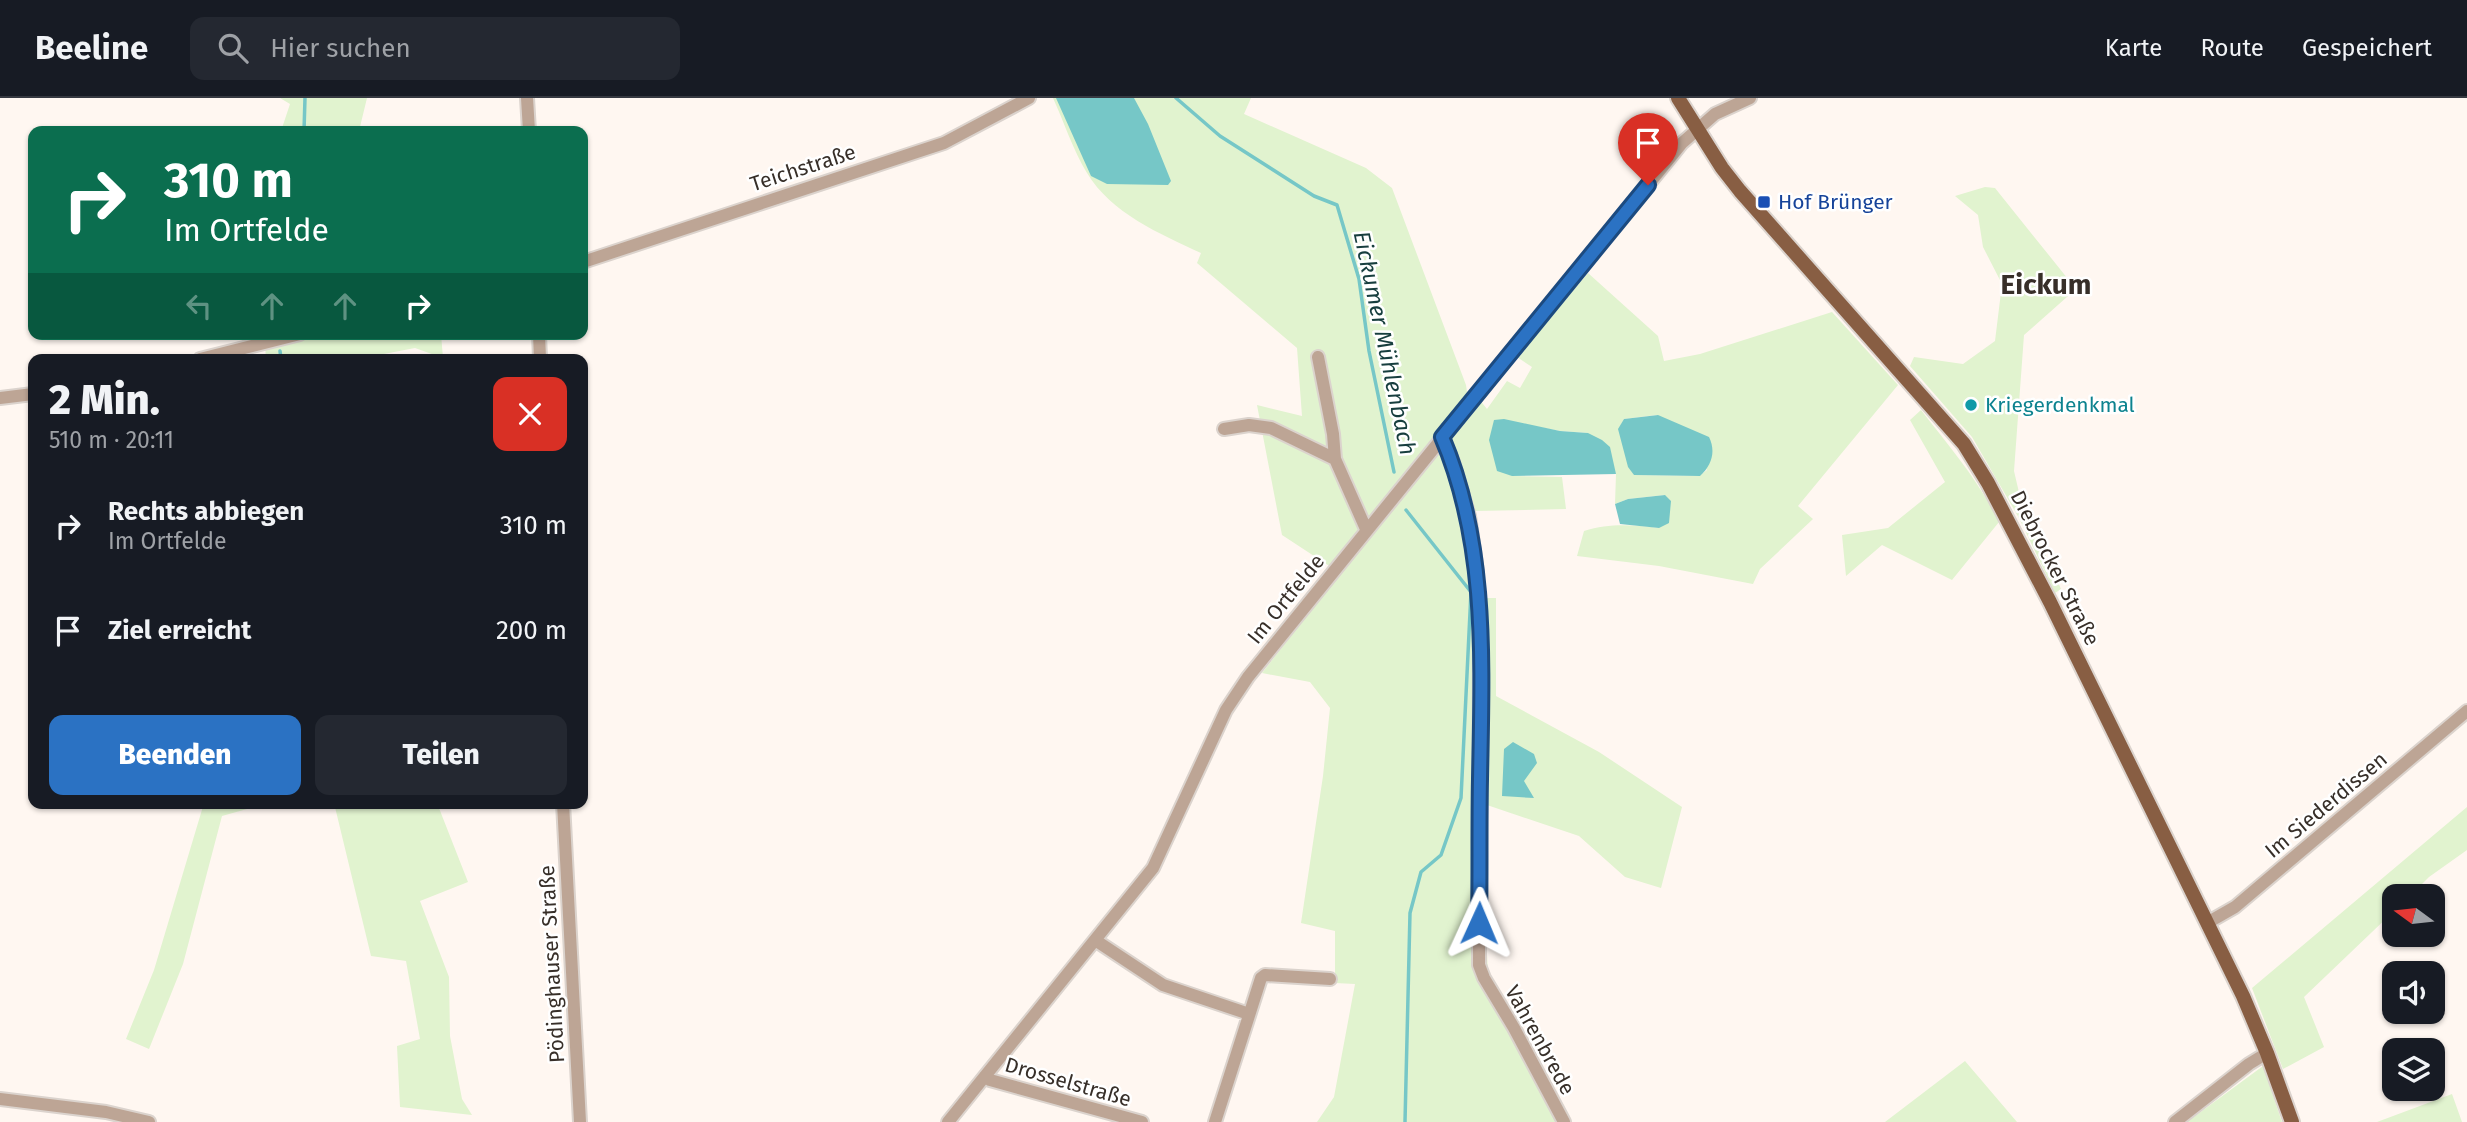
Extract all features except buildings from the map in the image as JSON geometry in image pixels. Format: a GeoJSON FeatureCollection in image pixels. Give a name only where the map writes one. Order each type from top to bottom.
{"type":"FeatureCollection","features":[{"type":"Feature","properties":{"kind":"main road","name":"Diebrocker Straße"},"geometry":{"type":"LineString","coordinates":[[1678,98],[1722,168],[1758,212],[1964,444],[2050,603],[2249,1009],[2292,1122]]}},
{"type":"Feature","properties":{"kind":"street"},"geometry":{"type":"LineString","coordinates":[[527,98],[529,126]]}},
{"type":"Feature","properties":{"kind":"street","name":"Teichstraße"},"geometry":{"type":"LineString","coordinates":[[588,260],[944,143],[1029,98]]}},
{"type":"Feature","properties":{"kind":"street","name":"Im Ortfelde"},"geometry":{"type":"LineString","coordinates":[[948,1122],[1158,860],[1213,737],[1237,692],[1366,529],[1682,143],[1715,114],[1750,98]]}},
{"type":"Feature","properties":{"kind":"street"},"geometry":{"type":"LineString","coordinates":[[220,354],[276,340]]}},
{"type":"Feature","properties":{"kind":"street"},"geometry":{"type":"LineString","coordinates":[[1318,357],[1335,459],[1366,529]]}},
{"type":"Feature","properties":{"kind":"street"},"geometry":{"type":"LineString","coordinates":[[0,398],[28,395]]}},
{"type":"Feature","properties":{"kind":"street"},"geometry":{"type":"LineString","coordinates":[[1224,429],[1249,425],[1271,428],[1335,459]]}},
{"type":"Feature","properties":{"kind":"street","name":"Vahrenbrede"},"geometry":{"type":"LineString","coordinates":[[1442,437],[1453,462],[1469,516],[1476,564],[1480,624],[1479,965],[1564,1122]]}},
{"type":"Feature","properties":{"kind":"street","name":"Im Siederdissen"},"geometry":{"type":"LineString","coordinates":[[2207,923],[2235,907],[2467,711]]}},
{"type":"Feature","properties":{"kind":"street","name":"Pödinghauser Straße"},"geometry":{"type":"LineString","coordinates":[[563,809],[580,1122]]}},
{"type":"Feature","properties":{"kind":"street"},"geometry":{"type":"LineString","coordinates":[[1094,940],[1163,985],[1249,1014]]}},
{"type":"Feature","properties":{"kind":"street"},"geometry":{"type":"LineString","coordinates":[[1215,1122],[1261,978],[1265,975],[1330,978]]}},
{"type":"Feature","properties":{"kind":"street"},"geometry":{"type":"LineString","coordinates":[[2175,1122],[2267,1053]]}},
{"type":"Feature","properties":{"kind":"street","name":"Drosselstraße"},"geometry":{"type":"LineString","coordinates":[[985,1076],[990,1080],[1142,1122]]}},
{"type":"Feature","properties":{"kind":"street"},"geometry":{"type":"LineString","coordinates":[[0,1099],[106,1112],[149,1122]]}},
{"type":"Feature","properties":{"kind":"green space"},"geometry":{"type":"Polygon","coordinates":[[[280,98],[367,98],[360,126],[283,126],[290,104],[280,98]]]}},
{"type":"Feature","properties":{"kind":"green space"},"geometry":{"type":"Polygon","coordinates":[[[1053,98],[1251,98],[1244,114],[1366,168],[1392,188],[1467,392],[1471,389],[1487,409],[1507,381],[1520,388],[1532,367],[1517,357],[1588,273],[1658,336],[1664,361],[1700,354],[1832,312],[1898,385],[1798,506],[1813,519],[1760,569],[1753,584],[1659,566],[1577,556],[1584,531],[1621,525],[1659,528],[1665,495],[1628,499],[1615,504],[1616,474],[1588,433],[1533,426],[1512,476],[1562,477],[1566,509],[1475,511],[1481,598],[1496,598],[1496,696],[1599,752],[1682,807],[1661,888],[1625,877],[1579,836],[1484,804],[1483,878],[1488,973],[1509,1006],[1506,1014],[1561,1122],[1317,1122],[1334,1097],[1355,984],[1335,983],[1335,931],[1301,923],[1323,776],[1330,708],[1310,682],[1262,673],[1340,573],[1282,535],[1257,405],[1302,416],[1297,348],[1197,263],[1201,253],[1138,221],[1109,200],[1082,164],[1053,98]],[[1657,415],[1624,419],[1619,429],[1634,475],[1699,476],[1707,470],[1657,415]]]}},
{"type":"Feature","properties":{"kind":"green space"},"geometry":{"type":"Polygon","coordinates":[[[1985,187],[1995,188],[2076,289],[2024,335],[2014,471],[2021,501],[2061,589],[2055,593],[2019,518],[1972,437],[1910,366],[1914,357],[1963,364],[1995,341],[2002,284],[1983,247],[1978,215],[1955,196],[1985,187]]]}},
{"type":"Feature","properties":{"kind":"green space"},"geometry":{"type":"Polygon","coordinates":[[[242,340],[442,340],[443,354],[432,354],[415,348],[384,354],[266,354],[265,345],[241,351],[242,340]]]}},
{"type":"Feature","properties":{"kind":"green space"},"geometry":{"type":"Polygon","coordinates":[[[1921,410],[1973,478],[1999,522],[1952,580],[1882,545],[1846,576],[1842,535],[1888,528],[1945,482],[1910,420],[1921,410]]]}},
{"type":"Feature","properties":{"kind":"green space"},"geometry":{"type":"Polygon","coordinates":[[[2467,807],[2467,850],[2422,884],[2382,884],[2382,922],[2304,997],[2324,1047],[2283,1069],[2252,988],[2467,807]]]}},
{"type":"Feature","properties":{"kind":"green space"},"geometry":{"type":"Polygon","coordinates":[[[202,809],[247,809],[222,816],[183,964],[149,1049],[126,1039],[154,970],[202,809]]]}},
{"type":"Feature","properties":{"kind":"green space"},"geometry":{"type":"Polygon","coordinates":[[[335,809],[439,809],[468,882],[420,901],[449,977],[450,1036],[462,1099],[472,1115],[400,1107],[397,1046],[420,1039],[406,961],[371,956],[335,809]]]}},
{"type":"Feature","properties":{"kind":"green space"},"geometry":{"type":"Polygon","coordinates":[[[1965,1061],[2017,1122],[1885,1122],[1965,1061]]]}},
{"type":"Feature","properties":{"kind":"green space"},"geometry":{"type":"Polygon","coordinates":[[[2263,1066],[2282,1122],[2187,1122],[2263,1066]]]}},
{"type":"Feature","properties":{"kind":"green space"},"geometry":{"type":"Polygon","coordinates":[[[2452,1094],[2462,1122],[2377,1122],[2433,1101],[2445,1101],[2445,1097],[2452,1094]]]}},
{"type":"Feature","properties":{"kind":"water"},"geometry":{"type":"Polygon","coordinates":[[[1056,98],[1134,98],[1148,124],[1171,181],[1168,185],[1107,184],[1091,176],[1056,98]]]}},
{"type":"Feature","properties":{"kind":"water"},"geometry":{"type":"Polygon","coordinates":[[[1658,415],[1709,437],[1712,458],[1700,476],[1634,475],[1628,467],[1618,429],[1624,419],[1658,415]]]}},
{"type":"Feature","properties":{"kind":"water"},"geometry":{"type":"Polygon","coordinates":[[[1504,419],[1560,431],[1588,433],[1610,447],[1616,474],[1512,476],[1497,471],[1489,440],[1494,420],[1504,419]]]}},
{"type":"Feature","properties":{"kind":"water"},"geometry":{"type":"Polygon","coordinates":[[[1665,495],[1671,501],[1669,523],[1659,528],[1620,524],[1615,504],[1628,499],[1665,495]]]}},
{"type":"Feature","properties":{"kind":"water"},"geometry":{"type":"Polygon","coordinates":[[[1513,742],[1534,754],[1537,763],[1524,781],[1534,798],[1502,796],[1504,749],[1513,742]]]}},
{"type":"Feature","properties":{"kind":"waterway"},"geometry":{"type":"LineString","coordinates":[[304,126],[305,98]]}},
{"type":"Feature","properties":{"kind":"waterway","name":"Eickumer Mühlenbach"},"geometry":{"type":"LineString","coordinates":[[1176,98],[1220,136],[1314,196],[1337,205],[1359,279],[1369,351],[1394,472]]}},
{"type":"Feature","properties":{"kind":"waterway","name":"Eickumer Mühlenbach"},"geometry":{"type":"LineString","coordinates":[[1405,1122],[1410,913],[1421,872],[1441,855],[1461,798],[1471,592],[1406,510]]}},
{"type":"Feature","properties":{"kind":"place","name":"Hof Brünger"},"geometry":{"type":"Point","coordinates":[1764,202]}},
{"type":"Feature","properties":{"kind":"place","name":"Kriegerdenkmal"},"geometry":{"type":"Point","coordinates":[1971,405]}},
{"type":"Feature","properties":{"kind":"district","name":"Eickum"},"geometry":{"type":"Point","coordinates":[2046,284]}},
{"type":"Feature","properties":{"kind":"route"},"geometry":{"type":"LineString","coordinates":[[1479,923],[1481,703],[1476,564],[1469,516],[1453,462],[1442,437],[1648,185]]}}]}
